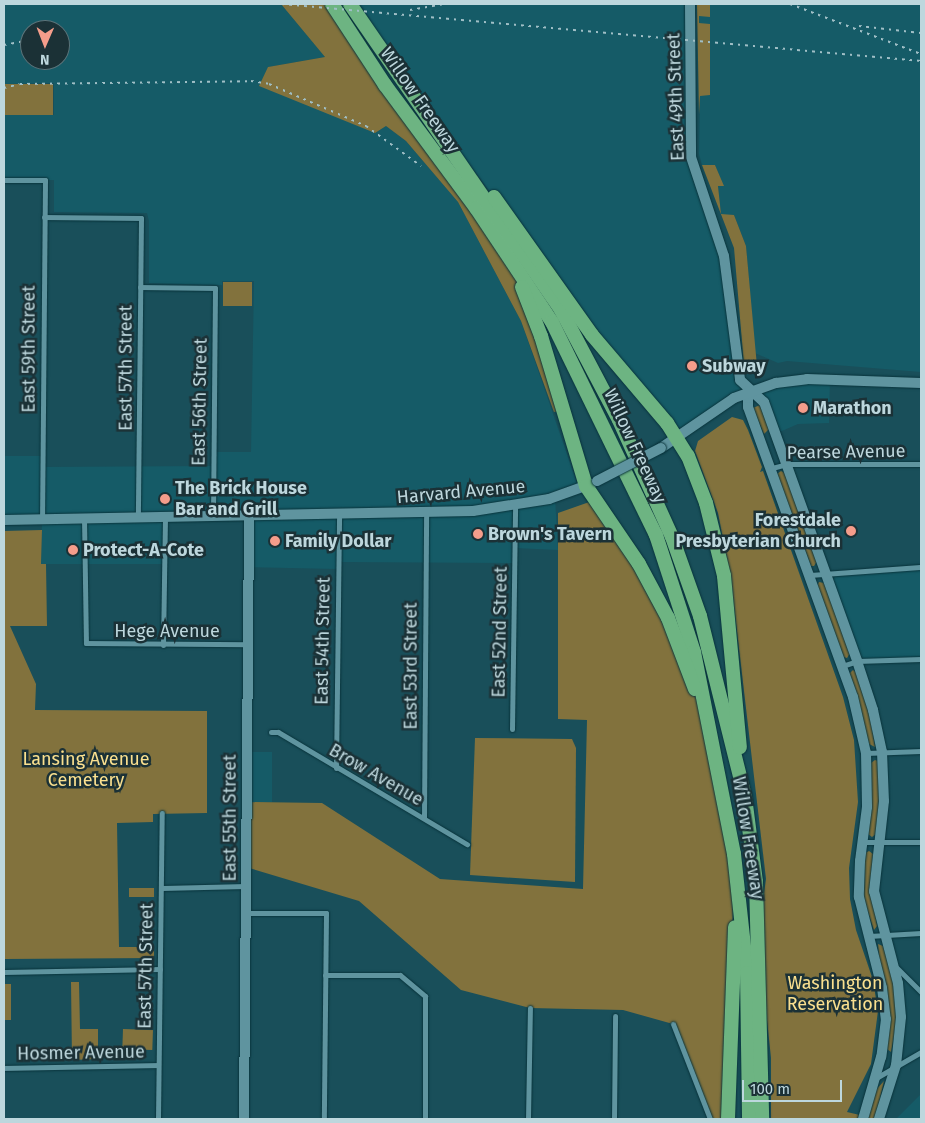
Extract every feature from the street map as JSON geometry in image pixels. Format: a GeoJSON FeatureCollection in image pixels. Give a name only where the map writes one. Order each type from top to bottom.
{"type":"FeatureCollection","features":[{"type":"Feature","properties":{"kind":"highway","name":"Willow Freeway"},"geometry":{"type":"LineString","coordinates":[[332,4],[385,86],[510,258],[571,356],[656,535],[694,652],[713,738],[734,854],[747,973],[749,1119]]}},
{"type":"Feature","properties":{"kind":"highway","name":"Willow Freeway"},"geometry":{"type":"LineString","coordinates":[[350,4],[561,310],[619,420],[672,537],[700,616],[745,797],[756,882],[762,1119]]}},
{"type":"Feature","properties":{"kind":"highway"},"geometry":{"type":"LineString","coordinates":[[444,138],[509,215],[592,335],[677,437],[706,503],[724,576],[745,797]]}},
{"type":"Feature","properties":{"kind":"highway"},"geometry":{"type":"LineString","coordinates":[[510,258],[542,336],[592,484],[668,618],[713,738]]}},
{"type":"Feature","properties":{"kind":"highway"},"geometry":{"type":"LineString","coordinates":[[728,1119],[734,854]]}},
{"type":"Feature","properties":{"kind":"street","name":"East 49th Street"},"geometry":{"type":"LineString","coordinates":[[690,4],[691,157],[724,256],[734,351],[740,380],[748,391]]}},
{"type":"Feature","properties":{"kind":"street","name":"East 59th Street"},"geometry":{"type":"LineString","coordinates":[[4,180],[45,180],[42,519]]}},
{"type":"Feature","properties":{"kind":"street","name":"East 57th Street"},"geometry":{"type":"LineString","coordinates":[[44,217],[141,218],[138,518]]}},
{"type":"Feature","properties":{"kind":"street","name":"East 56th Street"},"geometry":{"type":"LineString","coordinates":[[140,287],[215,288],[213,517]]}},
{"type":"Feature","properties":{"kind":"street","name":"Harvard Avenue"},"geometry":{"type":"LineString","coordinates":[[4,520],[426,514],[515,506],[592,484],[661,448],[748,391],[807,378],[921,383]]}},
{"type":"Feature","properties":{"kind":"street"},"geometry":{"type":"LineString","coordinates":[[748,391],[764,402],[857,661],[882,752],[884,801],[874,890],[884,934],[894,965],[901,1017],[896,1065],[879,1119]]}},
{"type":"Feature","properties":{"kind":"street"},"geometry":{"type":"LineString","coordinates":[[748,391],[748,407],[772,468],[842,666],[862,728],[866,753],[868,793],[858,887],[885,1006],[884,1040],[863,1119]]}},
{"type":"Feature","properties":{"kind":"street","name":"Pearse Avenue"},"geometry":{"type":"LineString","coordinates":[[772,468],[787,464],[921,464]]}},
{"type":"Feature","properties":{"kind":"street","name":"East 52nd Street"},"geometry":{"type":"LineString","coordinates":[[512,729],[515,506]]}},
{"type":"Feature","properties":{"kind":"street","name":"East 53rd Street"},"geometry":{"type":"LineString","coordinates":[[424,818],[426,514]]}},
{"type":"Feature","properties":{"kind":"street","name":"East 54th Street"},"geometry":{"type":"LineString","coordinates":[[336,768],[339,515]]}},
{"type":"Feature","properties":{"kind":"street","name":"East 55th Street"},"geometry":{"type":"LineString","coordinates":[[244,1119],[248,517]]}},
{"type":"Feature","properties":{"kind":"street","name":"Hege Avenue"},"geometry":{"type":"LineString","coordinates":[[84,518],[86,643],[163,645],[248,644]]}},
{"type":"Feature","properties":{"kind":"street"},"geometry":{"type":"LineString","coordinates":[[163,645],[165,518]]}},
{"type":"Feature","properties":{"kind":"street"},"geometry":{"type":"LineString","coordinates":[[809,575],[824,572],[921,567]]}},
{"type":"Feature","properties":{"kind":"street"},"geometry":{"type":"LineString","coordinates":[[842,666],[857,661],[921,659]]}},
{"type":"Feature","properties":{"kind":"street","name":"Brow Avenue"},"geometry":{"type":"LineString","coordinates":[[271,732],[278,732],[467,844]]}},
{"type":"Feature","properties":{"kind":"street"},"geometry":{"type":"LineString","coordinates":[[866,753],[921,752]]}},
{"type":"Feature","properties":{"kind":"street","name":"East 57th Street"},"geometry":{"type":"LineString","coordinates":[[158,1119],[162,813]]}},
{"type":"Feature","properties":{"kind":"street"},"geometry":{"type":"LineString","coordinates":[[863,842],[921,842]]}},
{"type":"Feature","properties":{"kind":"street"},"geometry":{"type":"LineString","coordinates":[[162,888],[246,886]]}},
{"type":"Feature","properties":{"kind":"street"},"geometry":{"type":"LineString","coordinates":[[246,913],[326,913],[324,1119]]}},
{"type":"Feature","properties":{"kind":"street"},"geometry":{"type":"LineString","coordinates":[[868,936],[921,933]]}},
{"type":"Feature","properties":{"kind":"street"},"geometry":{"type":"LineString","coordinates":[[894,965],[921,992]]}},
{"type":"Feature","properties":{"kind":"street"},"geometry":{"type":"LineString","coordinates":[[4,972],[160,969]]}},
{"type":"Feature","properties":{"kind":"street"},"geometry":{"type":"LineString","coordinates":[[325,975],[400,975],[426,996],[425,1119]]}},
{"type":"Feature","properties":{"kind":"street"},"geometry":{"type":"LineString","coordinates":[[528,1119],[530,1008]]}},
{"type":"Feature","properties":{"kind":"street"},"geometry":{"type":"LineString","coordinates":[[614,1119],[615,1016]]}},
{"type":"Feature","properties":{"kind":"street"},"geometry":{"type":"LineString","coordinates":[[674,1024],[710,1119]]}},
{"type":"Feature","properties":{"kind":"street"},"geometry":{"type":"LineString","coordinates":[[875,1078],[921,1052]]}},
{"type":"Feature","properties":{"kind":"street","name":"Hosmer Avenue"},"geometry":{"type":"LineString","coordinates":[[4,1068],[158,1065]]}},
{"type":"Feature","properties":{"kind":"shaded area"},"geometry":{"type":"Polygon","coordinates":[[[4,4],[281,4],[325,57],[268,67],[319,109],[375,133],[386,126],[406,141],[458,202],[521,321],[579,489],[555,497],[558,550],[515,548],[514,563],[339,562],[338,569],[248,567],[248,517],[165,518],[164,564],[41,564],[42,519],[4,520],[4,456],[42,456],[43,467],[213,466],[214,452],[251,452],[254,281],[222,281],[222,285],[149,283],[149,221],[147,213],[54,212],[54,180],[4,180],[4,115],[54,115],[54,83],[4,84],[4,4]]]}},
{"type":"Feature","properties":{"kind":"shaded area"},"geometry":{"type":"Polygon","coordinates":[[[350,4],[690,4],[691,157],[724,256],[734,351],[749,391],[830,379],[829,423],[798,424],[775,434],[764,402],[748,391],[677,437],[469,164],[444,138],[350,4]]]}},
{"type":"Feature","properties":{"kind":"shaded area"},"geometry":{"type":"Polygon","coordinates":[[[710,4],[921,4],[921,372],[787,361],[778,363],[755,353],[746,246],[734,215],[721,215],[718,186],[723,186],[715,165],[702,165],[699,154],[700,95],[710,95],[700,54],[699,16],[710,4]]]}},
{"type":"Feature","properties":{"kind":"shaded area"},"geometry":{"type":"Polygon","coordinates":[[[921,567],[921,659],[857,661],[824,572],[921,567]]]}},
{"type":"Feature","properties":{"kind":"shaded area"},"geometry":{"type":"Polygon","coordinates":[[[247,752],[272,752],[272,802],[247,802],[247,752]]]}},
{"type":"Feature","properties":{"kind":"shaded area"},"geometry":{"type":"Polygon","coordinates":[[[921,1094],[921,1119],[896,1119],[921,1094]]]}},
{"type":"Feature","properties":{"kind":"green space"},"geometry":{"type":"Polygon","coordinates":[[[281,4],[332,4],[510,258],[564,410],[554,412],[521,321],[458,202],[406,141],[386,126],[375,133],[259,86],[268,67],[325,57],[281,4]]]}},
{"type":"Feature","properties":{"kind":"green space"},"geometry":{"type":"Polygon","coordinates":[[[697,4],[710,4],[710,17],[699,16],[699,23],[710,24],[710,95],[700,96],[699,115],[697,4]]]}},
{"type":"Feature","properties":{"kind":"green space"},"geometry":{"type":"Polygon","coordinates":[[[4,84],[53,84],[53,115],[4,115],[4,84]]]}},
{"type":"Feature","properties":{"kind":"green space"},"geometry":{"type":"Polygon","coordinates":[[[702,165],[715,165],[724,186],[718,186],[721,214],[734,215],[746,246],[757,366],[744,365],[734,248],[702,165]]]}},
{"type":"Feature","properties":{"kind":"green space"},"geometry":{"type":"Polygon","coordinates":[[[223,282],[252,282],[252,306],[223,306],[223,282]]]}},
{"type":"Feature","properties":{"kind":"green space"},"geometry":{"type":"Polygon","coordinates":[[[760,405],[769,429],[764,434],[753,408],[760,405]]]}},
{"type":"Feature","properties":{"kind":"green space","name":"Washington Reservation"},"geometry":{"type":"Polygon","coordinates":[[[732,417],[743,420],[762,467],[760,472],[763,471],[843,697],[854,740],[858,802],[849,868],[850,899],[856,930],[873,980],[878,1011],[871,1064],[847,1112],[864,1116],[863,1119],[771,1119],[771,1058],[758,935],[766,879],[731,580],[718,513],[695,451],[698,441],[732,417]]]}},
{"type":"Feature","properties":{"kind":"green space"},"geometry":{"type":"Polygon","coordinates":[[[781,471],[785,473],[817,561],[814,566],[811,566],[777,474],[781,471]]]}},
{"type":"Feature","properties":{"kind":"green space"},"geometry":{"type":"Polygon","coordinates":[[[595,500],[668,618],[713,738],[734,854],[728,1119],[710,1119],[673,1024],[623,1010],[530,1008],[461,990],[359,901],[246,867],[246,802],[322,803],[440,879],[583,889],[587,720],[558,719],[558,513],[595,500]]]}},
{"type":"Feature","properties":{"kind":"green space","name":"Lansing Avenue Cemetery"},"geometry":{"type":"Polygon","coordinates":[[[42,530],[41,564],[46,564],[47,626],[10,626],[36,684],[35,710],[207,711],[207,813],[153,814],[153,822],[117,823],[119,947],[154,947],[154,958],[4,959],[4,531],[42,530]]]}},
{"type":"Feature","properties":{"kind":"green space"},"geometry":{"type":"Polygon","coordinates":[[[819,582],[824,583],[850,653],[847,658],[843,657],[817,586],[819,582]]]}},
{"type":"Feature","properties":{"kind":"green space"},"geometry":{"type":"Polygon","coordinates":[[[853,670],[856,672],[869,709],[875,747],[869,744],[849,674],[853,670]]]}},
{"type":"Feature","properties":{"kind":"green space"},"geometry":{"type":"Polygon","coordinates":[[[475,738],[572,739],[576,748],[575,882],[470,875],[475,738]]]}},
{"type":"Feature","properties":{"kind":"green space"},"geometry":{"type":"Polygon","coordinates":[[[875,760],[878,761],[880,786],[876,834],[872,837],[868,834],[871,763],[875,760]]]}},
{"type":"Feature","properties":{"kind":"green space"},"geometry":{"type":"Polygon","coordinates":[[[869,851],[873,854],[870,885],[877,926],[874,930],[864,900],[865,853],[869,851]]]}},
{"type":"Feature","properties":{"kind":"green space"},"geometry":{"type":"Polygon","coordinates":[[[129,888],[154,888],[154,897],[129,897],[129,888]]]}},
{"type":"Feature","properties":{"kind":"green space"},"geometry":{"type":"Polygon","coordinates":[[[878,944],[883,946],[893,978],[898,1015],[891,1052],[887,1049],[878,944]]]}},
{"type":"Feature","properties":{"kind":"green space"},"geometry":{"type":"Polygon","coordinates":[[[71,982],[79,982],[80,1029],[98,1029],[98,1059],[72,1060],[71,982]]]}},
{"type":"Feature","properties":{"kind":"green space"},"geometry":{"type":"Polygon","coordinates":[[[4,984],[11,984],[11,1020],[4,1020],[4,984]]]}},
{"type":"Feature","properties":{"kind":"green space"},"geometry":{"type":"Polygon","coordinates":[[[123,1029],[153,1030],[152,1050],[122,1049],[123,1029]]]}},
{"type":"Feature","properties":{"kind":"green space"},"geometry":{"type":"Polygon","coordinates":[[[884,1081],[875,1119],[867,1119],[875,1091],[884,1081]]]}},
{"type":"Feature","properties":{"kind":"railway"},"geometry":{"type":"LineString","coordinates":[[282,4],[921,61]]}},
{"type":"Feature","properties":{"kind":"railway"},"geometry":{"type":"LineString","coordinates":[[410,10],[445,4]]}},
{"type":"Feature","properties":{"kind":"railway"},"geometry":{"type":"LineString","coordinates":[[482,4],[487,4]]}},
{"type":"Feature","properties":{"kind":"railway"},"geometry":{"type":"LineString","coordinates":[[790,4],[921,54]]}},
{"type":"Feature","properties":{"kind":"railway"},"geometry":{"type":"LineString","coordinates":[[859,26],[921,33]]}},
{"type":"Feature","properties":{"kind":"railway"},"geometry":{"type":"LineString","coordinates":[[4,45],[20,42]]}},
{"type":"Feature","properties":{"kind":"railway"},"geometry":{"type":"LineString","coordinates":[[4,88],[20,84],[251,81],[269,84],[366,126],[421,166]]}},
{"type":"Feature","properties":{"kind":"place","name":"Subway"},"geometry":{"type":"Point","coordinates":[692,366]}},
{"type":"Feature","properties":{"kind":"place","name":"Marathon"},"geometry":{"type":"Point","coordinates":[803,408]}},
{"type":"Feature","properties":{"kind":"place","name":"The Brick House Bar and Grill"},"geometry":{"type":"Point","coordinates":[165,499]}},
{"type":"Feature","properties":{"kind":"place","name":"Forestdale Presbyterian Church"},"geometry":{"type":"Point","coordinates":[851,531]}},
{"type":"Feature","properties":{"kind":"place","name":"Brown's Tavern"},"geometry":{"type":"Point","coordinates":[478,534]}},
{"type":"Feature","properties":{"kind":"place","name":"Family Dollar"},"geometry":{"type":"Point","coordinates":[275,541]}},
{"type":"Feature","properties":{"kind":"place","name":"Protect-A-Cote"},"geometry":{"type":"Point","coordinates":[73,550]}}]}
